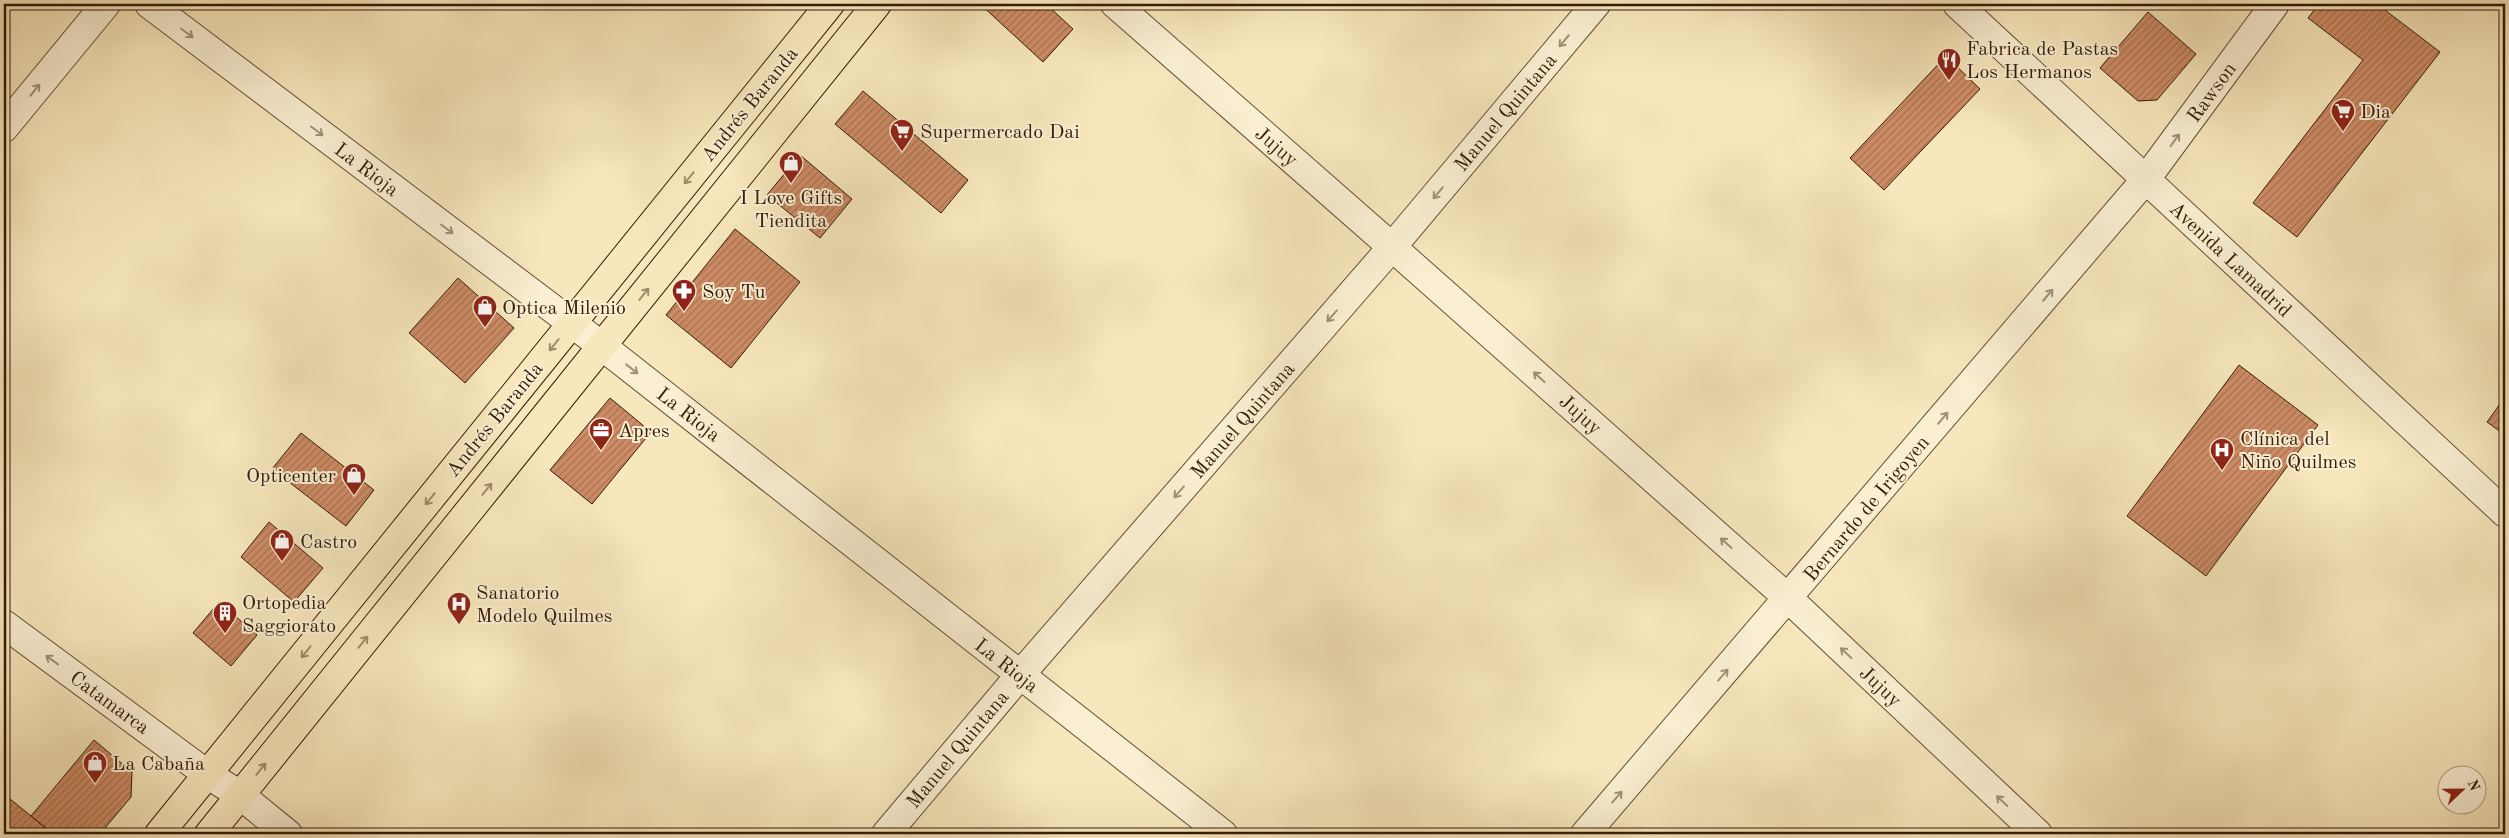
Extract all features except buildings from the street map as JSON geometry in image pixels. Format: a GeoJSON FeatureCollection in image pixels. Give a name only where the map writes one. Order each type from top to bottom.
{"type":"FeatureCollection","features":[{"type":"Feature","properties":{"kind":"main road","name":"Andrés Baranda"},"geometry":{"type":"LineString","coordinates":[[159,834],[830,4]]}},
{"type":"Feature","properties":{"kind":"main road","name":"Andrés Baranda"},"geometry":{"type":"LineString","coordinates":[[209,834],[877,4]]}},
{"type":"Feature","properties":{"kind":"street"},"geometry":{"type":"LineString","coordinates":[[4,128],[106,4]]}},
{"type":"Feature","properties":{"kind":"street","name":"La Rioja"},"geometry":{"type":"LineString","coordinates":[[148,4],[602,346],[1223,834]]}},
{"type":"Feature","properties":{"kind":"street","name":"Jujuy"},"geometry":{"type":"LineString","coordinates":[[1115,4],[1788,599],[2038,834]]}},
{"type":"Feature","properties":{"kind":"street","name":"Manuel Quintana"},"geometry":{"type":"LineString","coordinates":[[886,834],[1020,675],[1392,247],[1596,4]]}},
{"type":"Feature","properties":{"kind":"street","name":"Avenida Lamadrid"},"geometry":{"type":"LineString","coordinates":[[1957,4],[2505,513]]}},
{"type":"Feature","properties":{"kind":"street","name":"Rawson"},"geometry":{"type":"LineString","coordinates":[[2146,179],[2276,4]]}},
{"type":"Feature","properties":{"kind":"street","name":"Bernardo de Irigoyen"},"geometry":{"type":"LineString","coordinates":[[1585,834],[2146,179]]}},
{"type":"Feature","properties":{"kind":"street","name":"Catamarca"},"geometry":{"type":"LineString","coordinates":[[4,624],[207,774],[240,795],[288,834]]}},
{"type":"Feature","properties":{"kind":"place","name":"Fabrica de Pastas Los Hermanos"},"geometry":{"type":"Point","coordinates":[1949,81]}},
{"type":"Feature","properties":{"kind":"place","name":"Dia"},"geometry":{"type":"Point","coordinates":[2343,132]}},
{"type":"Feature","properties":{"kind":"place","name":"Supermercado Dai"},"geometry":{"type":"Point","coordinates":[902,152]}},
{"type":"Feature","properties":{"kind":"place","name":"I Love Gifts Tiendita"},"geometry":{"type":"Point","coordinates":[791,184]}},
{"type":"Feature","properties":{"kind":"place","name":"Soy Tu"},"geometry":{"type":"Point","coordinates":[684,312]}},
{"type":"Feature","properties":{"kind":"place","name":"Optica Milenio"},"geometry":{"type":"Point","coordinates":[485,328]}},
{"type":"Feature","properties":{"kind":"place","name":"Apres"},"geometry":{"type":"Point","coordinates":[601,451]}},
{"type":"Feature","properties":{"kind":"place","name":"Clínica del Niño Quilmes"},"geometry":{"type":"Point","coordinates":[2222,471]}},
{"type":"Feature","properties":{"kind":"place","name":"Opticenter"},"geometry":{"type":"Point","coordinates":[354,496]}},
{"type":"Feature","properties":{"kind":"place","name":"Castro"},"geometry":{"type":"Point","coordinates":[282,562]}},
{"type":"Feature","properties":{"kind":"place","name":"Sanatorio Modelo Quilmes"},"geometry":{"type":"Point","coordinates":[459,625]}},
{"type":"Feature","properties":{"kind":"place","name":"Ortopedia Saggiorato"},"geometry":{"type":"Point","coordinates":[225,634]}},
{"type":"Feature","properties":{"kind":"place","name":"La Cabaña"},"geometry":{"type":"Point","coordinates":[95,784]}}]}
